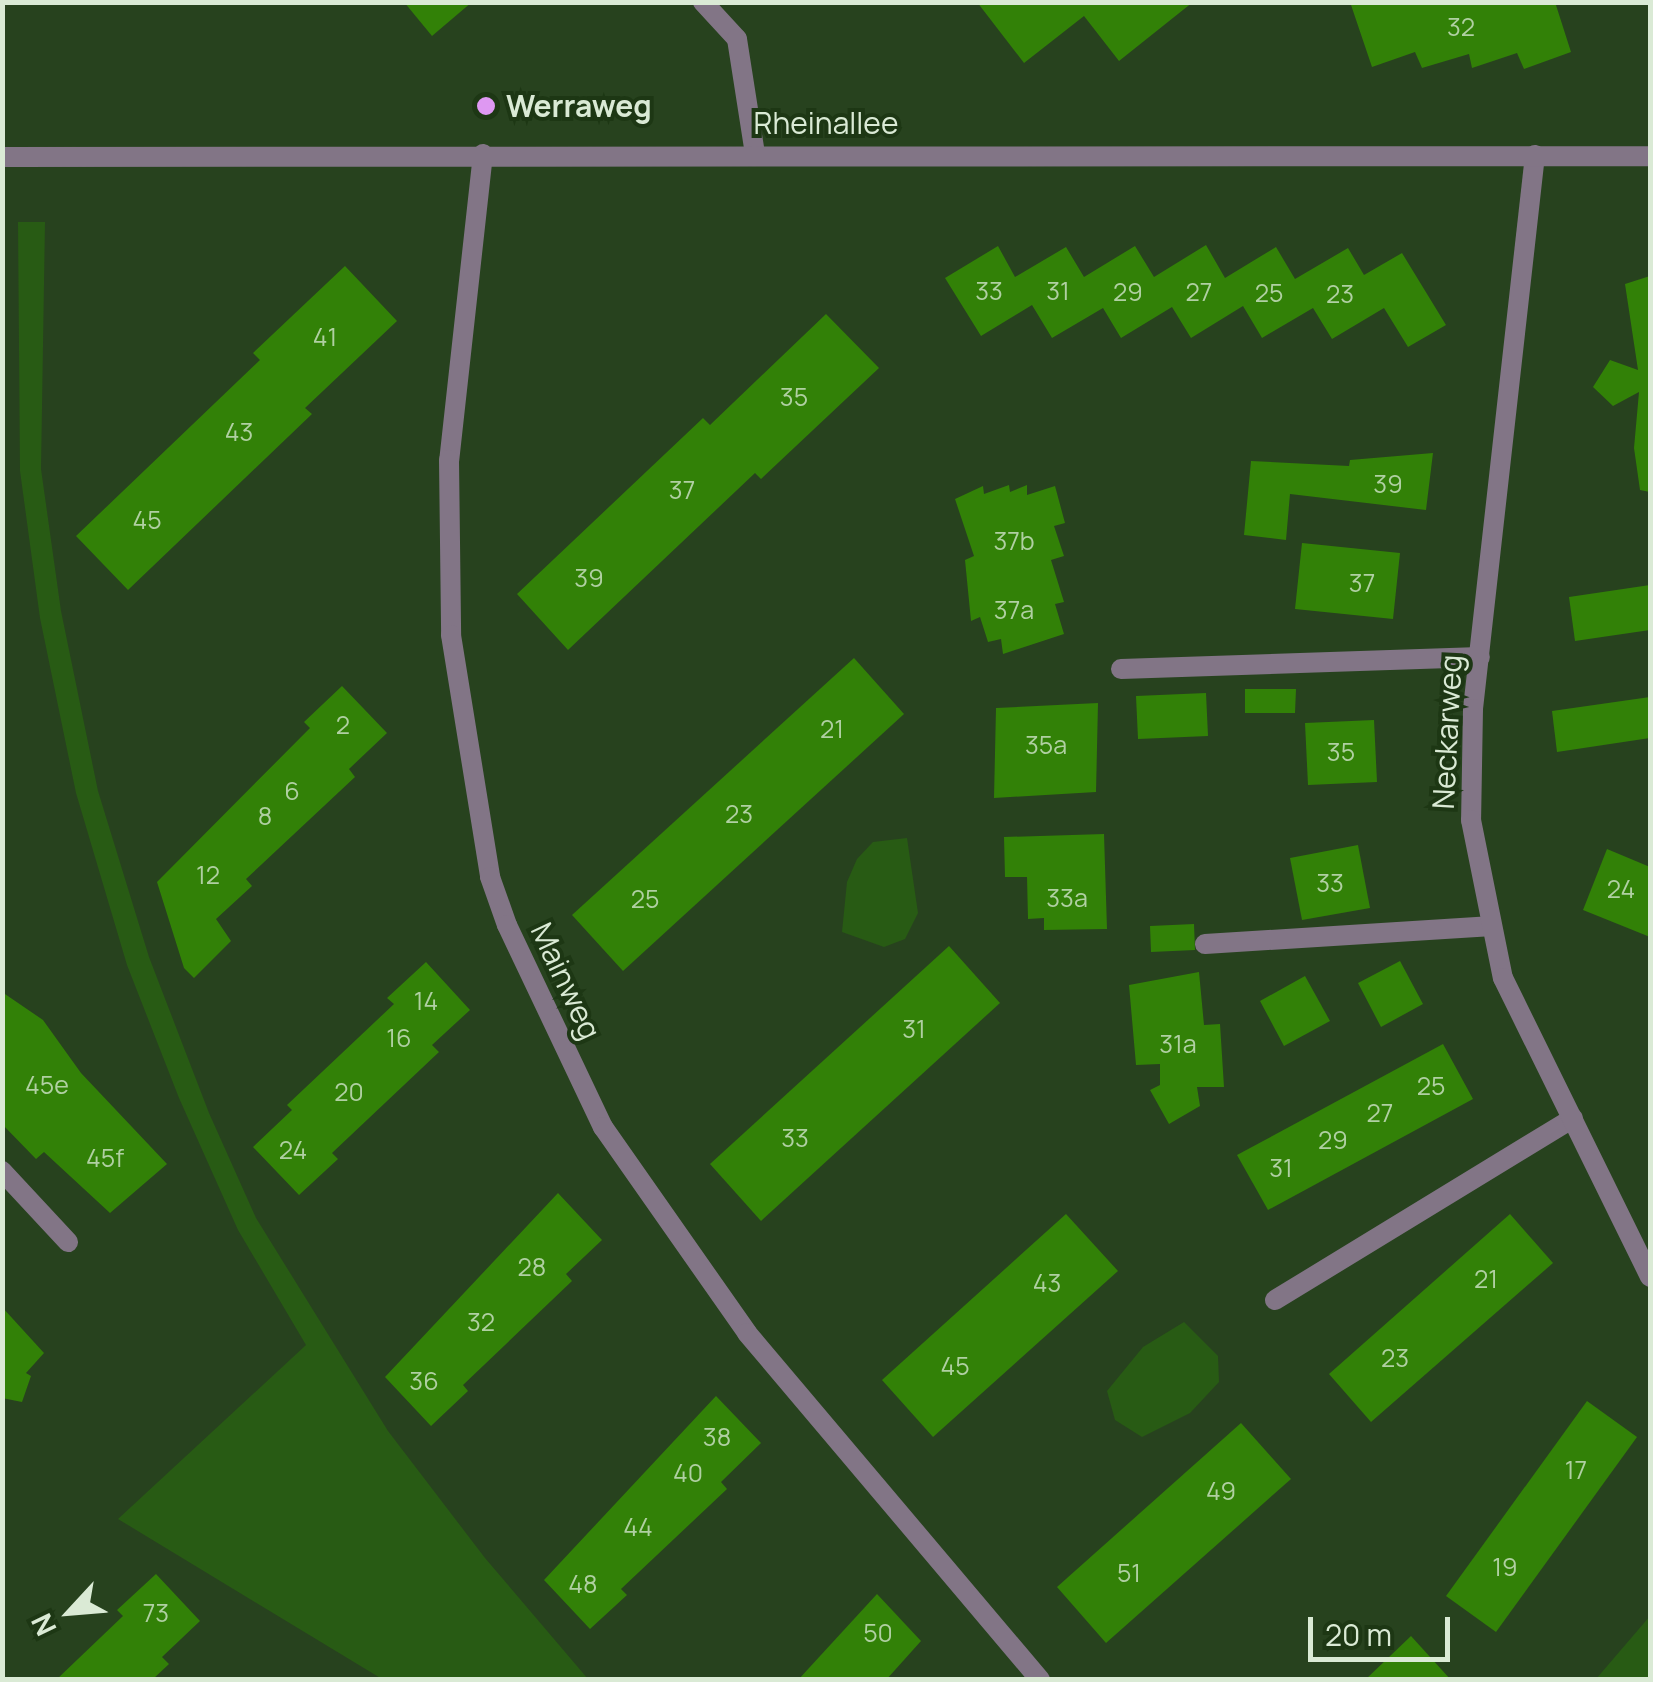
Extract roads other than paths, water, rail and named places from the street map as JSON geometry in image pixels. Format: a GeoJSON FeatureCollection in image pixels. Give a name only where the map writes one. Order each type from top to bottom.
{"type":"FeatureCollection","features":[{"type":"Feature","properties":{"kind":"street"},"geometry":{"type":"LineString","coordinates":[[703,2],[737,39],[755,154]]}},
{"type":"Feature","properties":{"kind":"street","name":"Mainweg"},"geometry":{"type":"LineString","coordinates":[[484,154],[449,460],[451,635],[490,877],[508,926],[603,1127],[747,1333],[1040,1680]]}},
{"type":"Feature","properties":{"kind":"street","name":"Neckarweg"},"geometry":{"type":"LineString","coordinates":[[1534,156],[1480,657],[1471,820],[1488,926],[1503,978],[1650,1277]]}},
{"type":"Feature","properties":{"kind":"street","name":"Rheinallee"},"geometry":{"type":"LineString","coordinates":[[2,157],[1650,156]]}},
{"type":"Feature","properties":{"kind":"street"},"geometry":{"type":"LineString","coordinates":[[1121,669],[1480,657]]}},
{"type":"Feature","properties":{"kind":"street"},"geometry":{"type":"LineString","coordinates":[[1205,944],[1488,926]]}},
{"type":"Feature","properties":{"kind":"street"},"geometry":{"type":"LineString","coordinates":[[1275,1300],[1573,1118]]}},
{"type":"Feature","properties":{"kind":"street"},"geometry":{"type":"LineString","coordinates":[[2,1171],[68,1242]]}},
{"type":"Feature","properties":{"kind":"place","name":"Werraweg"},"geometry":{"type":"Point","coordinates":[486,106]}}]}
